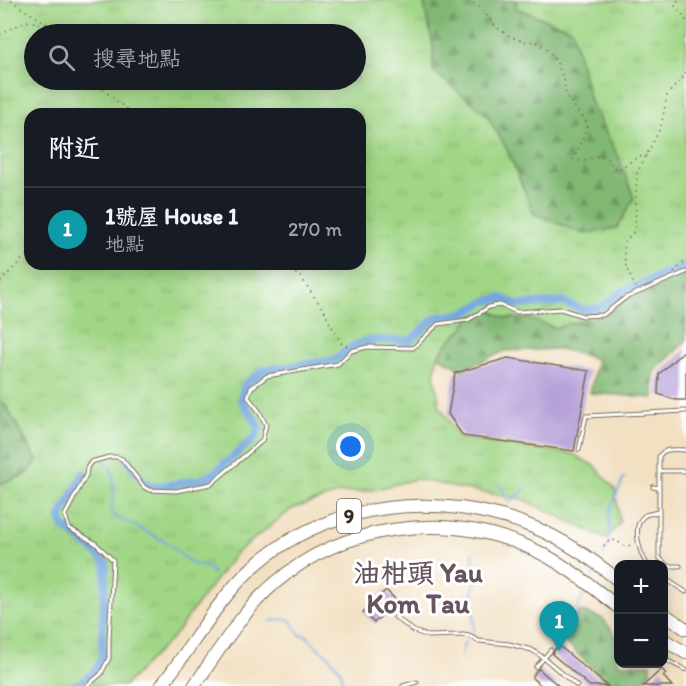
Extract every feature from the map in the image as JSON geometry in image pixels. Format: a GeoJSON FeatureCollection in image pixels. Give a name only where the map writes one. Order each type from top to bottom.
{"type":"FeatureCollection","features":[{"type":"Feature","properties":{"kind":"highway","name":"9"},"geometry":{"type":"LineString","coordinates":[[161,686],[219,604],[256,565],[278,548],[304,533],[355,514],[387,508],[425,506],[465,509],[495,515],[520,522],[560,540],[584,554],[614,577]]}},
{"type":"Feature","properties":{"kind":"highway","name":"9"},"geometry":{"type":"LineString","coordinates":[[194,686],[251,607],[290,570],[336,546],[360,537],[391,530],[449,527],[513,541],[565,567],[614,604]]}},
{"type":"Feature","properties":{"kind":"highway"},"geometry":{"type":"LineString","coordinates":[[668,617],[686,629]]}},
{"type":"Feature","properties":{"kind":"highway"},"geometry":{"type":"LineString","coordinates":[[668,643],[686,653]]}},
{"type":"Feature","properties":{"kind":"lane"},"geometry":{"type":"LineString","coordinates":[[87,686],[101,674],[110,658],[113,560],[95,543],[69,528],[65,515],[91,462],[109,457],[122,459],[144,487],[149,490],[176,491],[211,484],[262,441],[266,425],[259,411],[248,398],[251,388],[267,376],[338,364],[351,351],[367,347],[413,348],[438,324],[468,320],[489,307],[500,305],[517,312],[561,309],[583,316],[603,315],[625,298],[686,272]]}},
{"type":"Feature","properties":{"kind":"lane"},"geometry":{"type":"LineString","coordinates":[[579,450],[586,416],[686,411]]}},
{"type":"Feature","properties":{"kind":"lane"},"geometry":{"type":"LineString","coordinates":[[680,566],[667,566],[659,557],[659,457],[660,453],[665,450],[686,450]]}},
{"type":"Feature","properties":{"kind":"lane"},"geometry":{"type":"LineString","coordinates":[[659,471],[686,471]]}},
{"type":"Feature","properties":{"kind":"lane"},"geometry":{"type":"LineString","coordinates":[[653,487],[659,488]]}},
{"type":"Feature","properties":{"kind":"lane"},"geometry":{"type":"LineString","coordinates":[[645,560],[639,549],[638,528],[641,519],[659,512]]}},
{"type":"Feature","properties":{"kind":"lane"},"geometry":{"type":"LineString","coordinates":[[668,581],[686,592]]}},
{"type":"Feature","properties":{"kind":"lane"},"geometry":{"type":"LineString","coordinates":[[395,617],[414,631],[428,636],[470,636],[479,640],[525,648],[539,654],[577,686]]}},
{"type":"Feature","properties":{"kind":"lane"},"geometry":{"type":"LineString","coordinates":[[536,667],[551,650]]}},
{"type":"Feature","properties":{"kind":"lane"},"geometry":{"type":"LineString","coordinates":[[668,661],[686,670]]}},
{"type":"Feature","properties":{"kind":"lane"},"geometry":{"type":"LineString","coordinates":[[403,686],[417,682]]}},
{"type":"Feature","properties":{"kind":"path"},"geometry":{"type":"LineString","coordinates":[[10,0],[48,24]]}},
{"type":"Feature","properties":{"kind":"path"},"geometry":{"type":"LineString","coordinates":[[468,0],[480,7],[496,27],[512,37],[527,42],[535,41],[548,50],[557,63],[564,80],[566,96],[588,124],[573,159],[582,161],[602,156],[617,170],[635,157],[647,154]]}},
{"type":"Feature","properties":{"kind":"path"},"geometry":{"type":"LineString","coordinates":[[678,0],[675,6],[685,17],[686,23]]}},
{"type":"Feature","properties":{"kind":"path"},"geometry":{"type":"LineString","coordinates":[[0,34],[27,21],[48,24]]}},
{"type":"Feature","properties":{"kind":"path"},"geometry":{"type":"LineString","coordinates":[[637,290],[626,267],[624,254],[625,242],[635,230],[637,173],[662,128],[667,95],[686,71]]}},
{"type":"Feature","properties":{"kind":"path"},"geometry":{"type":"LineString","coordinates":[[104,90],[126,108]]}},
{"type":"Feature","properties":{"kind":"path"},"geometry":{"type":"LineString","coordinates":[[0,282],[24,257]]}},
{"type":"Feature","properties":{"kind":"path"},"geometry":{"type":"LineString","coordinates":[[672,274],[686,260]]}},
{"type":"Feature","properties":{"kind":"path"},"geometry":{"type":"LineString","coordinates":[[291,270],[300,276],[325,312],[342,344],[347,346]]}},
{"type":"Feature","properties":{"kind":"path"},"geometry":{"type":"LineString","coordinates":[[604,546],[606,542],[616,540],[625,547],[636,544]]}},
{"type":"Feature","properties":{"kind":"green space"},"geometry":{"type":"Polygon","coordinates":[[[0,0],[423,0],[433,44],[433,71],[486,114],[507,149],[534,214],[619,158],[590,101],[572,29],[517,9],[516,0],[686,0],[686,273],[628,297],[608,314],[555,328],[529,319],[505,318],[491,311],[463,328],[450,340],[438,356],[434,374],[440,407],[459,438],[573,454],[596,467],[615,489],[620,523],[606,539],[523,499],[416,479],[369,491],[340,493],[292,509],[236,553],[172,638],[124,686],[0,686],[0,484],[27,474],[37,460],[6,406],[0,401],[0,0]]]}},
{"type":"Feature","properties":{"kind":"green space"},"geometry":{"type":"Polygon","coordinates":[[[423,0],[516,0],[517,9],[572,29],[590,101],[619,158],[634,198],[617,228],[584,234],[534,214],[507,149],[486,114],[433,71],[433,44],[423,0]]]}},
{"type":"Feature","properties":{"kind":"green space"},"geometry":{"type":"Polygon","coordinates":[[[677,273],[686,273],[686,341],[654,372],[653,398],[590,393],[597,359],[560,349],[505,351],[462,370],[438,356],[470,317],[491,311],[505,318],[529,319],[555,328],[608,314],[650,282],[677,273]]]}},
{"type":"Feature","properties":{"kind":"green space"},"geometry":{"type":"Polygon","coordinates":[[[0,401],[6,406],[37,461],[27,474],[0,484],[0,401]]]}},
{"type":"Feature","properties":{"kind":"green space"},"geometry":{"type":"Polygon","coordinates":[[[581,611],[603,619],[614,633],[614,668],[651,668],[641,683],[644,686],[611,686],[560,637],[581,611]]]}},
{"type":"Feature","properties":{"kind":"building"},"geometry":{"type":"Polygon","coordinates":[[[686,349],[686,400],[676,400],[658,394],[659,374],[686,349]]]}},
{"type":"Feature","properties":{"kind":"building"},"geometry":{"type":"Polygon","coordinates":[[[508,358],[589,371],[574,451],[463,436],[448,414],[455,373],[508,358]]]}},
{"type":"Feature","properties":{"kind":"building"},"geometry":{"type":"Polygon","coordinates":[[[386,590],[397,601],[374,623],[363,612],[386,590]]]}},
{"type":"Feature","properties":{"kind":"building"},"geometry":{"type":"Polygon","coordinates":[[[558,645],[608,686],[590,686],[585,682],[552,654],[558,645]]]}},
{"type":"Feature","properties":{"kind":"building"},"geometry":{"type":"Polygon","coordinates":[[[539,669],[559,686],[542,686],[532,678],[539,669]]]}},
{"type":"Feature","properties":{"kind":"building"},"geometry":{"type":"Polygon","coordinates":[[[662,669],[666,674],[663,676],[672,686],[643,686],[662,669]]]}},
{"type":"Feature","properties":{"kind":"waterway"},"geometry":{"type":"LineString","coordinates":[[127,460],[150,487],[208,478],[256,437],[259,426],[241,399],[245,384],[264,370],[333,360],[363,342],[410,341],[435,318],[465,313],[487,301],[501,298],[518,305],[562,302],[584,310],[600,308],[622,292],[686,265]]}},
{"type":"Feature","properties":{"kind":"waterway"},"geometry":{"type":"LineString","coordinates":[[103,460],[110,466],[113,476],[114,494],[111,509],[113,515],[166,542],[191,563],[209,568],[213,574]]}},
{"type":"Feature","properties":{"kind":"waterway"},"geometry":{"type":"LineString","coordinates":[[72,686],[79,684],[96,670],[103,656],[106,563],[63,526],[61,516],[84,473]]}},
{"type":"Feature","properties":{"kind":"waterway"},"geometry":{"type":"LineString","coordinates":[[603,555],[609,543],[610,510],[624,477]]}},
{"type":"Feature","properties":{"kind":"waterway"},"geometry":{"type":"LineString","coordinates":[[499,483],[509,503],[526,488]]}},
{"type":"Feature","properties":{"kind":"waterway"},"geometry":{"type":"LineString","coordinates":[[473,553],[474,575],[477,580],[473,588],[474,631]]}},
{"type":"Feature","properties":{"kind":"waterway"},"geometry":{"type":"LineString","coordinates":[[592,578],[595,572]]}},
{"type":"Feature","properties":{"kind":"waterway"},"geometry":{"type":"LineString","coordinates":[[559,629],[572,628],[576,611],[584,594]]}},
{"type":"Feature","properties":{"kind":"waterway"},"geometry":{"type":"LineString","coordinates":[[271,621],[290,620],[300,635],[307,636],[327,654],[341,671],[343,686]]}},
{"type":"Feature","properties":{"kind":"waterway"},"geometry":{"type":"LineString","coordinates":[[461,654],[466,641]]}},
{"type":"Feature","properties":{"kind":"place","name":"1號屋 House 1"},"geometry":{"type":"Point","coordinates":[559,651]}},
{"type":"Feature","properties":{"kind":"district","name":"油柑頭 Yau Kom Tau"},"geometry":{"type":"Point","coordinates":[418,588]}}]}
